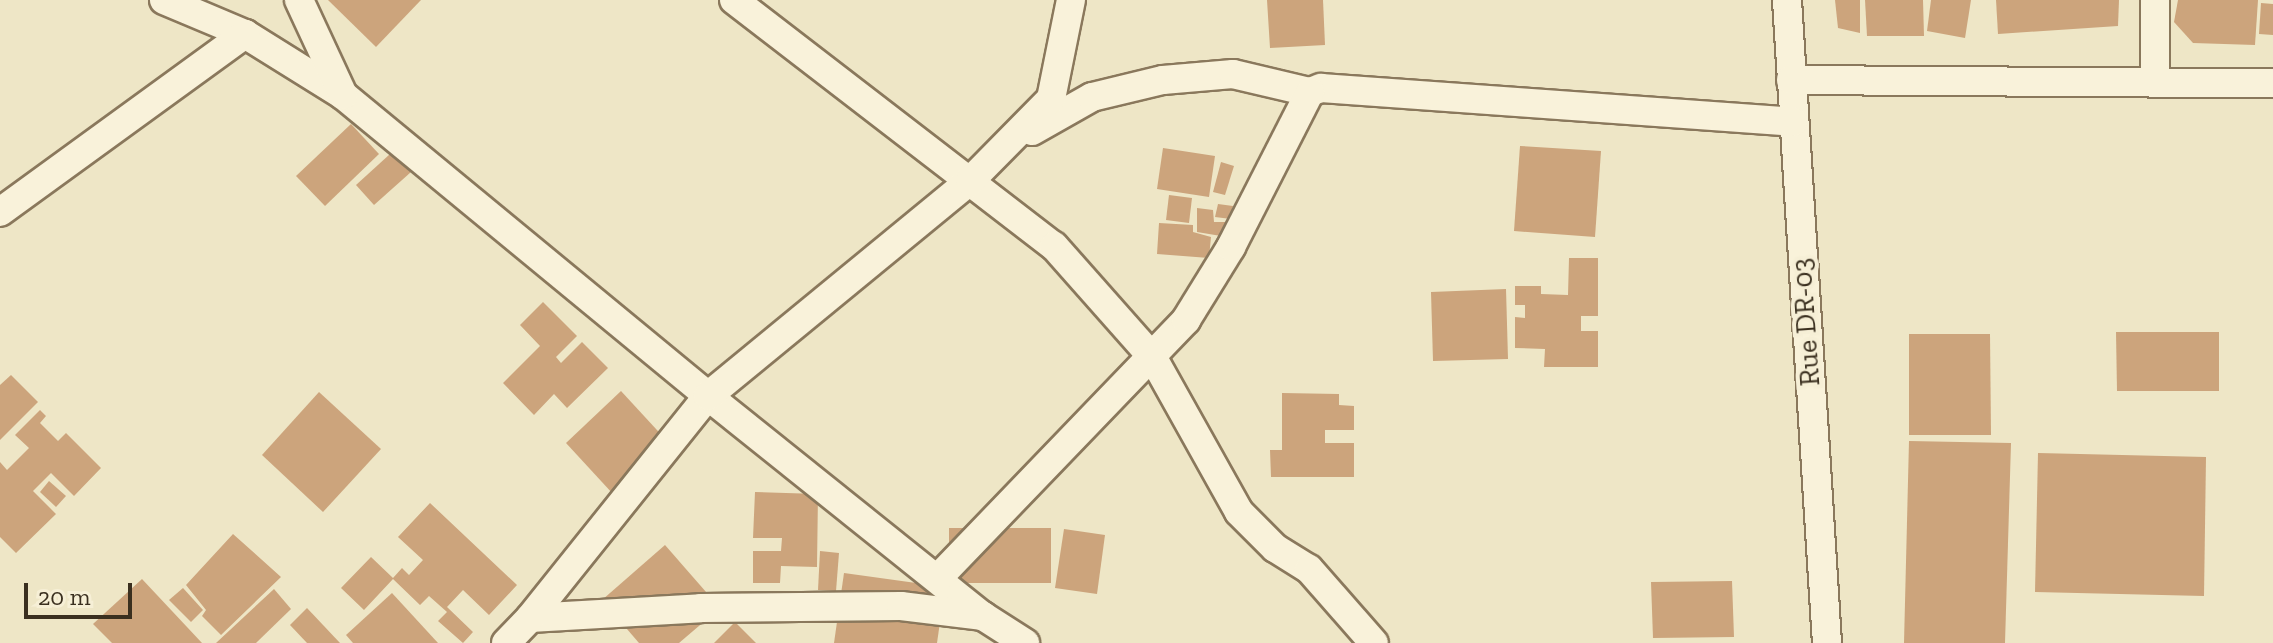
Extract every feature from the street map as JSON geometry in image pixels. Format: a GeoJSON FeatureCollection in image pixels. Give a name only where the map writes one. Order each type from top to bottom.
{"type":"FeatureCollection","features":[{"type":"Feature","properties":{"kind":"street"},"geometry":{"type":"LineString","coordinates":[[164,0],[245,34],[343,95],[708,396],[983,616],[1025,643]]}},
{"type":"Feature","properties":{"kind":"street"},"geometry":{"type":"LineString","coordinates":[[299,0],[343,95]]}},
{"type":"Feature","properties":{"kind":"street"},"geometry":{"type":"LineString","coordinates":[[734,0],[1054,246],[1153,358],[1239,512],[1275,548],[1309,569],[1374,643]]}},
{"type":"Feature","properties":{"kind":"street"},"geometry":{"type":"LineString","coordinates":[[506,643],[530,618],[708,396],[970,181],[1014,141],[1051,99],[1071,0]]}},
{"type":"Feature","properties":{"kind":"street","name":"Rue DR-03"},"geometry":{"type":"LineString","coordinates":[[1787,0],[1827,643]]}},
{"type":"Feature","properties":{"kind":"street"},"geometry":{"type":"LineString","coordinates":[[2155,0],[2155,82]]}},
{"type":"Feature","properties":{"kind":"street"},"geometry":{"type":"LineString","coordinates":[[0,212],[245,34]]}},
{"type":"Feature","properties":{"kind":"street"},"geometry":{"type":"LineString","coordinates":[[1014,141],[1092,97],[1163,80],[1233,74],[1310,92],[1321,88],[1793,122]]}},
{"type":"Feature","properties":{"kind":"street"},"geometry":{"type":"LineString","coordinates":[[1791,80],[2273,83]]}},
{"type":"Feature","properties":{"kind":"street"},"geometry":{"type":"LineString","coordinates":[[938,578],[1153,358],[1186,320],[1231,247],[1310,92]]}},
{"type":"Feature","properties":{"kind":"street"},"geometry":{"type":"LineString","coordinates":[[530,618],[701,608],[901,606],[983,616]]}},
{"type":"Feature","properties":{"kind":"building"},"geometry":{"type":"Polygon","coordinates":[[[328,0],[421,0],[376,47],[328,0]]]}},
{"type":"Feature","properties":{"kind":"building"},"geometry":{"type":"Polygon","coordinates":[[[1267,0],[1323,0],[1325,45],[1270,48],[1267,0]]]}},
{"type":"Feature","properties":{"kind":"building"},"geometry":{"type":"Polygon","coordinates":[[[1835,0],[1860,0],[1860,33],[1838,28],[1835,0]]]}},
{"type":"Feature","properties":{"kind":"building"},"geometry":{"type":"Polygon","coordinates":[[[1865,0],[1923,0],[1924,36],[1867,36],[1865,0]]]}},
{"type":"Feature","properties":{"kind":"building"},"geometry":{"type":"Polygon","coordinates":[[[1931,0],[1971,0],[1965,38],[1927,31],[1931,0]]]}},
{"type":"Feature","properties":{"kind":"building"},"geometry":{"type":"Polygon","coordinates":[[[1996,0],[2119,0],[2118,26],[1998,34],[1996,0]]]}},
{"type":"Feature","properties":{"kind":"building"},"geometry":{"type":"Polygon","coordinates":[[[2178,0],[2258,0],[2255,45],[2193,43],[2174,22],[2178,0]]]}},
{"type":"Feature","properties":{"kind":"building"},"geometry":{"type":"Polygon","coordinates":[[[2261,3],[2273,4],[2273,35],[2259,34],[2261,3]]]}},
{"type":"Feature","properties":{"kind":"building"},"geometry":{"type":"Polygon","coordinates":[[[351,124],[379,154],[325,206],[296,176],[351,124]]]}},
{"type":"Feature","properties":{"kind":"building"},"geometry":{"type":"Polygon","coordinates":[[[401,144],[420,164],[374,205],[356,185],[401,144]]]}},
{"type":"Feature","properties":{"kind":"building"},"geometry":{"type":"Polygon","coordinates":[[[1520,146],[1601,151],[1595,237],[1514,231],[1520,146]]]}},
{"type":"Feature","properties":{"kind":"building"},"geometry":{"type":"Polygon","coordinates":[[[1163,148],[1215,156],[1209,197],[1157,189],[1163,148]]]}},
{"type":"Feature","properties":{"kind":"building"},"geometry":{"type":"Polygon","coordinates":[[[1221,162],[1234,166],[1225,195],[1213,192],[1221,162]]]}},
{"type":"Feature","properties":{"kind":"building"},"geometry":{"type":"Polygon","coordinates":[[[1169,195],[1192,198],[1189,223],[1166,220],[1169,195]]]}},
{"type":"Feature","properties":{"kind":"building"},"geometry":{"type":"Polygon","coordinates":[[[1218,204],[1233,206],[1231,219],[1215,217],[1218,204]]]}},
{"type":"Feature","properties":{"kind":"building"},"geometry":{"type":"Polygon","coordinates":[[[1197,208],[1213,210],[1214,222],[1229,222],[1227,237],[1197,232],[1197,208]]]}},
{"type":"Feature","properties":{"kind":"building"},"geometry":{"type":"Polygon","coordinates":[[[1159,223],[1193,225],[1193,232],[1211,237],[1209,258],[1157,254],[1159,223]]]}},
{"type":"Feature","properties":{"kind":"building"},"geometry":{"type":"Polygon","coordinates":[[[1569,258],[1598,258],[1598,316],[1581,316],[1581,331],[1598,331],[1598,367],[1544,367],[1545,349],[1515,348],[1515,317],[1525,318],[1525,305],[1515,305],[1515,286],[1541,286],[1541,294],[1568,295],[1569,258]]]}},
{"type":"Feature","properties":{"kind":"building"},"geometry":{"type":"Polygon","coordinates":[[[1506,289],[1508,359],[1433,361],[1431,292],[1506,289]]]}},
{"type":"Feature","properties":{"kind":"building"},"geometry":{"type":"Polygon","coordinates":[[[543,302],[577,336],[556,357],[561,363],[582,342],[608,368],[567,408],[554,394],[534,415],[503,383],[540,346],[520,325],[543,302]]]}},
{"type":"Feature","properties":{"kind":"building"},"geometry":{"type":"Polygon","coordinates":[[[2116,332],[2219,332],[2219,391],[2117,391],[2116,332]]]}},
{"type":"Feature","properties":{"kind":"building"},"geometry":{"type":"Polygon","coordinates":[[[1909,334],[1990,334],[1991,435],[1909,435],[1909,334]]]}},
{"type":"Feature","properties":{"kind":"building"},"geometry":{"type":"Polygon","coordinates":[[[11,375],[38,402],[0,440],[0,385],[11,375]]]}},
{"type":"Feature","properties":{"kind":"building"},"geometry":{"type":"Polygon","coordinates":[[[621,391],[668,442],[613,494],[566,443],[621,391]]]}},
{"type":"Feature","properties":{"kind":"building"},"geometry":{"type":"Polygon","coordinates":[[[319,392],[381,449],[323,512],[262,455],[319,392]]]}},
{"type":"Feature","properties":{"kind":"building"},"geometry":{"type":"Polygon","coordinates":[[[1282,393],[1339,394],[1339,405],[1354,406],[1354,430],[1325,430],[1325,443],[1354,443],[1354,477],[1271,477],[1270,450],[1282,450],[1282,393]]]}},
{"type":"Feature","properties":{"kind":"building"},"geometry":{"type":"Polygon","coordinates":[[[40,410],[46,416],[40,423],[58,441],[66,433],[101,468],[74,496],[51,473],[33,491],[56,514],[16,553],[0,537],[0,462],[7,470],[29,448],[15,435],[40,410]]]}},
{"type":"Feature","properties":{"kind":"building"},"geometry":{"type":"Polygon","coordinates":[[[1909,441],[2011,443],[2005,643],[1904,643],[1909,441]]]}},
{"type":"Feature","properties":{"kind":"building"},"geometry":{"type":"Polygon","coordinates":[[[2038,453],[2206,457],[2204,596],[2035,592],[2038,453]]]}},
{"type":"Feature","properties":{"kind":"building"},"geometry":{"type":"Polygon","coordinates":[[[49,481],[66,496],[56,507],[40,492],[49,481]]]}},
{"type":"Feature","properties":{"kind":"building"},"geometry":{"type":"Polygon","coordinates":[[[755,492],[818,494],[817,567],[781,566],[780,583],[753,583],[753,551],[781,551],[782,538],[753,538],[755,492]]]}},
{"type":"Feature","properties":{"kind":"building"},"geometry":{"type":"Polygon","coordinates":[[[430,503],[517,585],[489,615],[463,590],[447,607],[473,632],[463,643],[438,621],[447,612],[429,596],[420,605],[393,579],[364,610],[341,588],[371,557],[393,578],[402,568],[409,575],[423,560],[398,537],[430,503]]]}},
{"type":"Feature","properties":{"kind":"building"},"geometry":{"type":"Polygon","coordinates":[[[949,528],[1051,528],[1051,583],[949,583],[949,528]]]}},
{"type":"Feature","properties":{"kind":"building"},"geometry":{"type":"Polygon","coordinates":[[[1064,529],[1105,535],[1097,594],[1055,588],[1064,529]]]}},
{"type":"Feature","properties":{"kind":"building"},"geometry":{"type":"Polygon","coordinates":[[[233,534],[281,577],[221,635],[202,616],[206,610],[186,585],[233,534]]]}},
{"type":"Feature","properties":{"kind":"building"},"geometry":{"type":"Polygon","coordinates":[[[665,545],[720,608],[679,643],[639,643],[602,600],[665,545]]]}},
{"type":"Feature","properties":{"kind":"building"},"geometry":{"type":"Polygon","coordinates":[[[820,551],[839,553],[836,591],[818,590],[820,551]]]}},
{"type":"Feature","properties":{"kind":"building"},"geometry":{"type":"Polygon","coordinates":[[[844,573],[945,587],[937,643],[834,643],[844,573]]]}},
{"type":"Feature","properties":{"kind":"building"},"geometry":{"type":"Polygon","coordinates":[[[142,579],[202,643],[112,643],[93,624],[142,579]]]}},
{"type":"Feature","properties":{"kind":"building"},"geometry":{"type":"Polygon","coordinates":[[[1732,581],[1734,637],[1653,638],[1651,582],[1732,581]]]}},
{"type":"Feature","properties":{"kind":"building"},"geometry":{"type":"Polygon","coordinates":[[[183,588],[203,610],[191,622],[169,600],[183,588]]]}},
{"type":"Feature","properties":{"kind":"building"},"geometry":{"type":"Polygon","coordinates":[[[274,589],[291,609],[256,643],[216,643],[274,589]]]}},
{"type":"Feature","properties":{"kind":"building"},"geometry":{"type":"Polygon","coordinates":[[[392,593],[438,643],[353,643],[346,635],[392,593]]]}},
{"type":"Feature","properties":{"kind":"building"},"geometry":{"type":"Polygon","coordinates":[[[307,608],[340,643],[307,643],[290,625],[307,608]]]}},
{"type":"Feature","properties":{"kind":"building"},"geometry":{"type":"Polygon","coordinates":[[[735,622],[756,643],[714,643],[735,622]]]}}]}
